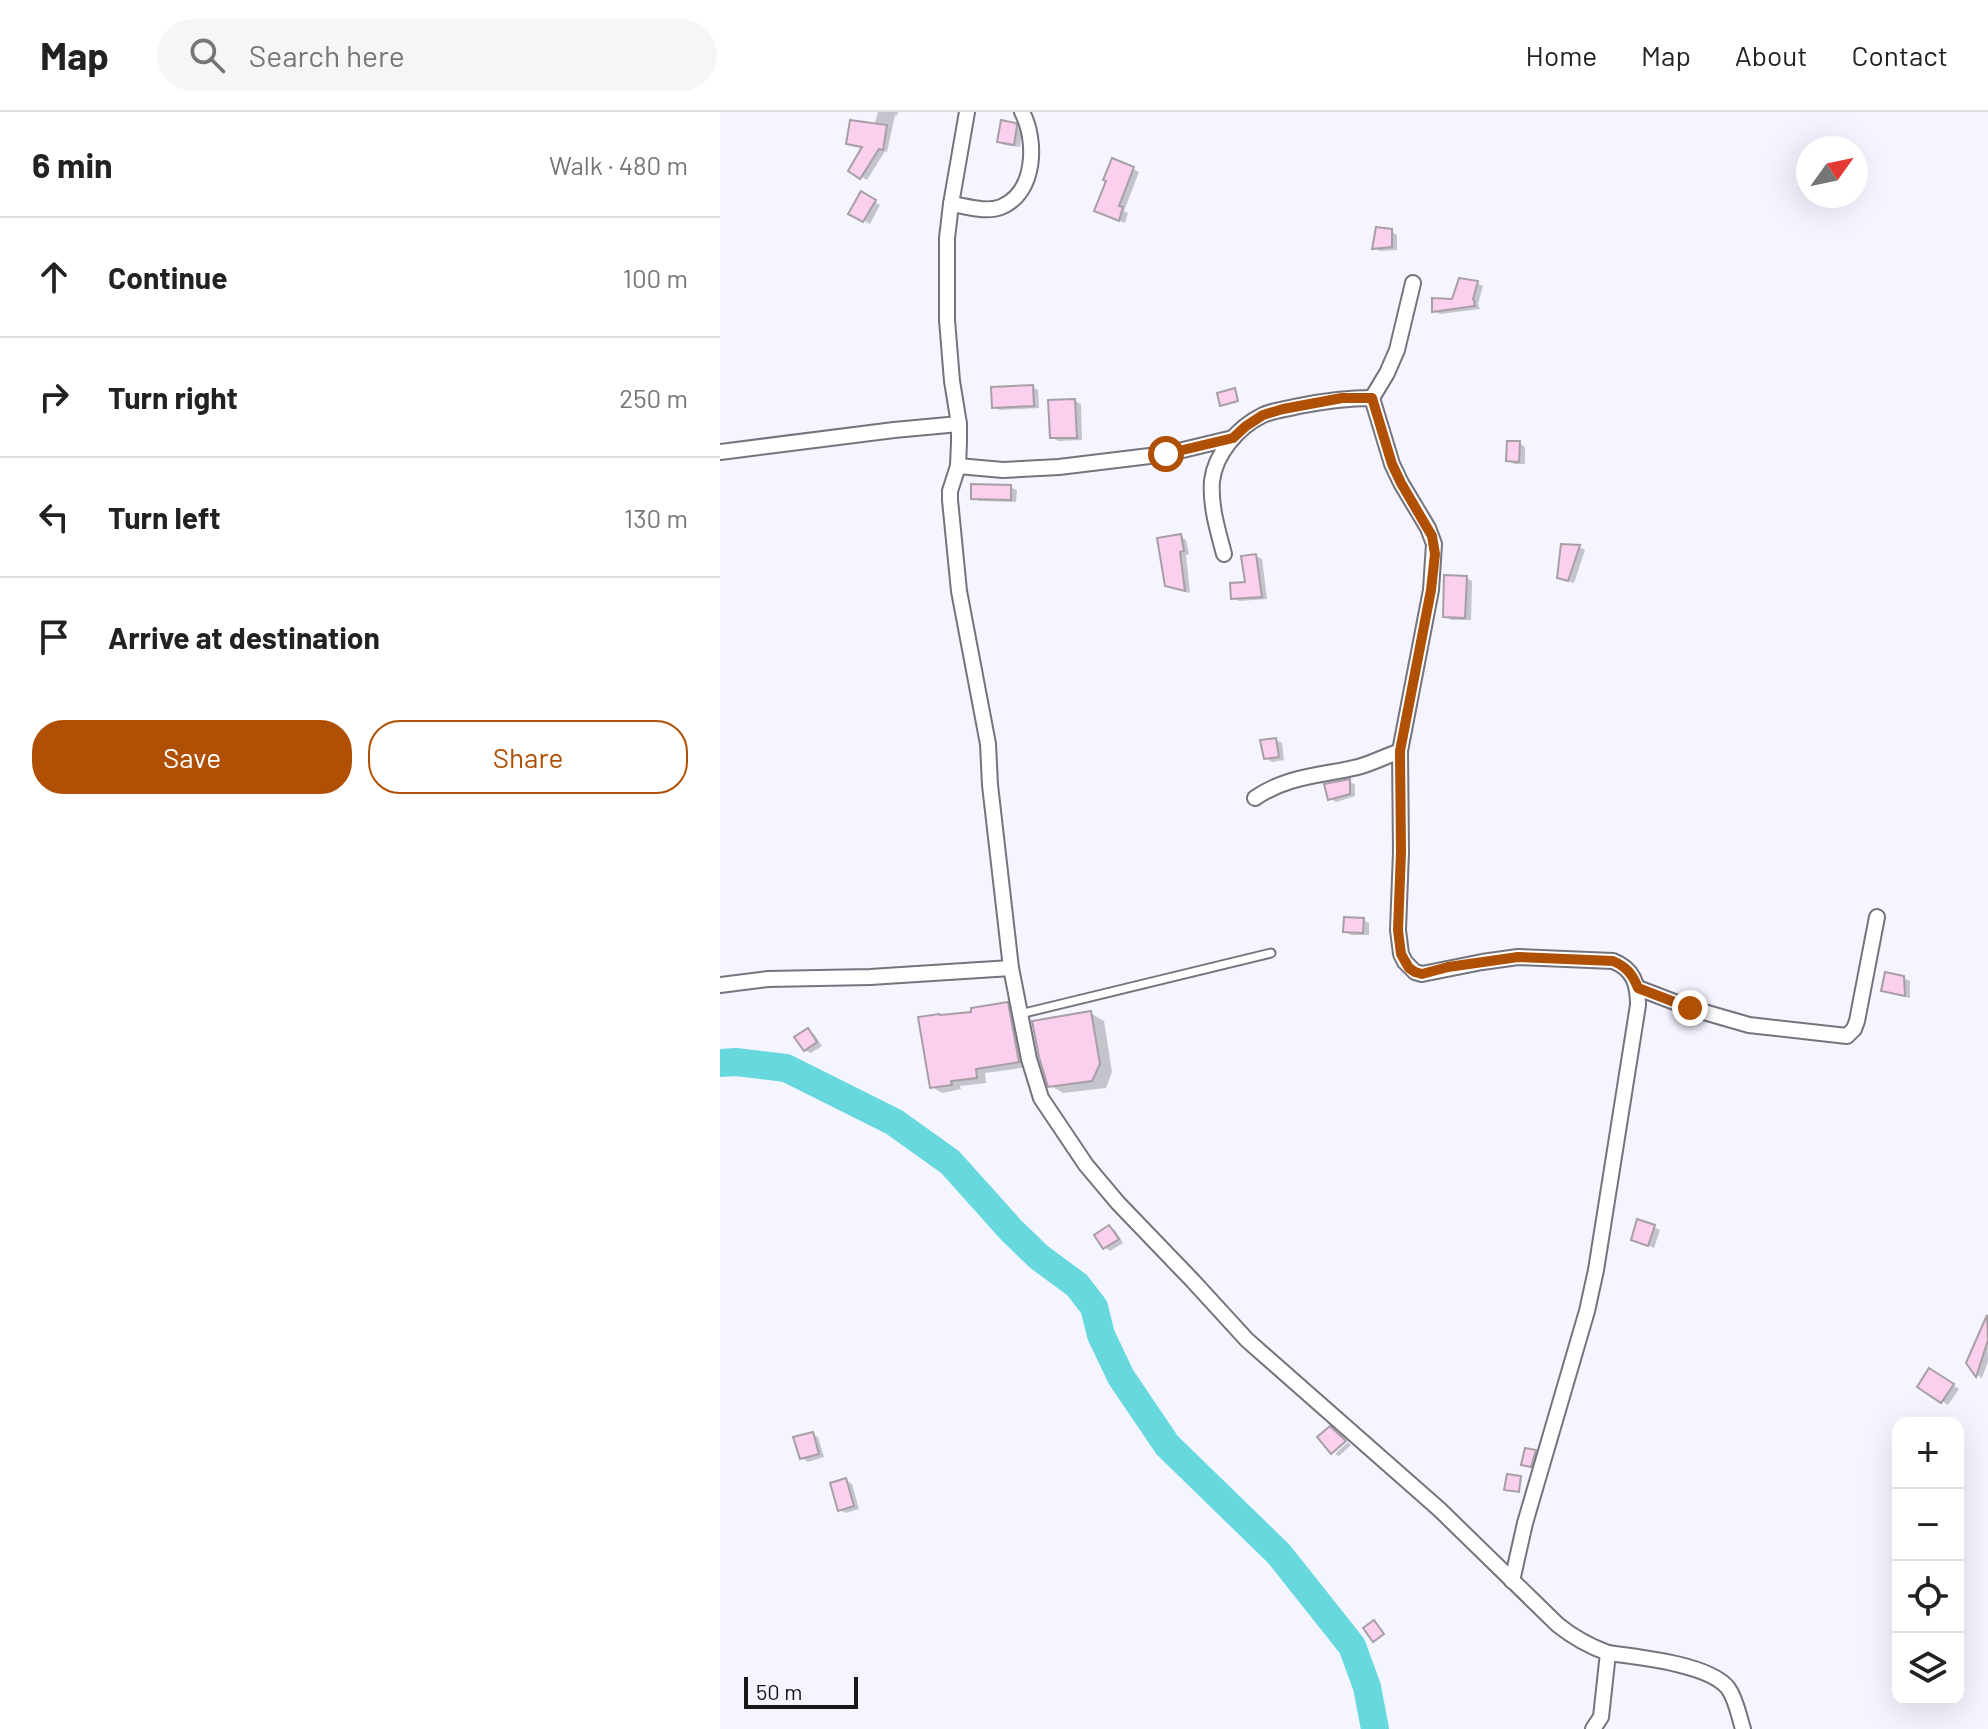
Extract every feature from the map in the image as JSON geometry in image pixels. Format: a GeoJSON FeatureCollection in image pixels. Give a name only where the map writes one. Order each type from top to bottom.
{"type":"FeatureCollection","features":[{"type":"Feature","properties":{"kind":"street"},"geometry":{"type":"LineString","coordinates":[[967,112],[947,238],[947,320],[959,424],[958,466],[950,491],[959,591],[988,744],[1011,968],[1029,1059],[1041,1098],[1086,1165],[1118,1203],[1247,1340],[1439,1509],[1541,1610],[1571,1636],[1593,1648],[1668,1662],[1711,1676],[1729,1690],[1743,1729]]}},
{"type":"Feature","properties":{"kind":"street"},"geometry":{"type":"LineString","coordinates":[[951,204],[991,209],[1002,207],[1017,196],[1023,188],[1032,153],[1030,130],[1022,112]]}},
{"type":"Feature","properties":{"kind":"street"},"geometry":{"type":"LineString","coordinates":[[1413,283],[1397,350],[1372,398],[1392,464],[1432,536],[1435,554],[1400,751],[1398,930],[1401,954],[1409,968],[1422,974],[1459,965],[1518,957],[1613,961],[1629,971],[1638,988],[1638,1005],[1596,1270],[1525,1523],[1512,1581]]}},
{"type":"Feature","properties":{"kind":"street"},"geometry":{"type":"LineString","coordinates":[[1224,554],[1213,513],[1212,481],[1220,456],[1233,438],[1263,415],[1283,409],[1342,398],[1372,398]]}},
{"type":"Feature","properties":{"kind":"street"},"geometry":{"type":"LineString","coordinates":[[720,452],[959,424]]}},
{"type":"Feature","properties":{"kind":"street"},"geometry":{"type":"LineString","coordinates":[[958,466],[1003,470],[1059,467],[1166,454],[1233,438]]}},
{"type":"Feature","properties":{"kind":"street"},"geometry":{"type":"LineString","coordinates":[[1255,798],[1283,782],[1360,766],[1400,751]]}},
{"type":"Feature","properties":{"kind":"street"},"geometry":{"type":"LineString","coordinates":[[1638,988],[1690,1008],[1749,1025],[1847,1036],[1857,1021],[1877,917]]}},
{"type":"Feature","properties":{"kind":"street"},"geometry":{"type":"LineString","coordinates":[[720,985],[768,979],[870,977],[1011,968]]}},
{"type":"Feature","properties":{"kind":"street"},"geometry":{"type":"LineString","coordinates":[[1593,1729],[1601,1717],[1608,1653]]}},
{"type":"Feature","properties":{"kind":"lane"},"geometry":{"type":"LineString","coordinates":[[1020,1014],[1271,953]]}},
{"type":"Feature","properties":{"kind":"building"},"geometry":{"type":"Polygon","coordinates":[[[850,120],[887,125],[883,150],[879,149],[860,179],[848,171],[862,147],[846,144],[850,120]]]}},
{"type":"Feature","properties":{"kind":"building"},"geometry":{"type":"Polygon","coordinates":[[[1001,120],[1016,123],[1014,145],[997,142],[1001,120]]]}},
{"type":"Feature","properties":{"kind":"building"},"geometry":{"type":"Polygon","coordinates":[[[1112,158],[1134,167],[1119,206],[1123,207],[1119,221],[1094,211],[1112,158]]]}},
{"type":"Feature","properties":{"kind":"building"},"geometry":{"type":"Polygon","coordinates":[[[861,191],[876,200],[863,222],[848,214],[861,191]]]}},
{"type":"Feature","properties":{"kind":"building"},"geometry":{"type":"Polygon","coordinates":[[[1376,227],[1392,229],[1392,247],[1372,249],[1376,227]]]}},
{"type":"Feature","properties":{"kind":"building"},"geometry":{"type":"Polygon","coordinates":[[[1459,278],[1478,281],[1473,299],[1475,306],[1432,312],[1432,298],[1452,299],[1459,278]]]}},
{"type":"Feature","properties":{"kind":"building"},"geometry":{"type":"Polygon","coordinates":[[[1033,385],[1034,406],[992,408],[991,387],[1033,385]]]}},
{"type":"Feature","properties":{"kind":"building"},"geometry":{"type":"Polygon","coordinates":[[[1235,388],[1238,401],[1220,406],[1217,393],[1235,388]]]}},
{"type":"Feature","properties":{"kind":"building"},"geometry":{"type":"Polygon","coordinates":[[[1075,399],[1077,438],[1050,438],[1048,400],[1075,399]]]}},
{"type":"Feature","properties":{"kind":"building"},"geometry":{"type":"Polygon","coordinates":[[[1507,441],[1520,441],[1519,462],[1506,461],[1507,441]]]}},
{"type":"Feature","properties":{"kind":"building"},"geometry":{"type":"Polygon","coordinates":[[[971,484],[1011,485],[1011,500],[971,499],[971,484]]]}},
{"type":"Feature","properties":{"kind":"building"},"geometry":{"type":"Polygon","coordinates":[[[1181,534],[1185,591],[1165,586],[1157,538],[1181,534]]]}},
{"type":"Feature","properties":{"kind":"building"},"geometry":{"type":"Polygon","coordinates":[[[1561,544],[1580,545],[1568,581],[1557,578],[1561,544]]]}},
{"type":"Feature","properties":{"kind":"building"},"geometry":{"type":"Polygon","coordinates":[[[1256,554],[1262,597],[1231,599],[1230,583],[1245,582],[1241,556],[1256,554]]]}},
{"type":"Feature","properties":{"kind":"building"},"geometry":{"type":"Polygon","coordinates":[[[1444,575],[1467,576],[1465,618],[1443,617],[1444,575]]]}},
{"type":"Feature","properties":{"kind":"building"},"geometry":{"type":"Polygon","coordinates":[[[1276,738],[1279,757],[1264,759],[1260,740],[1276,738]]]}},
{"type":"Feature","properties":{"kind":"building"},"geometry":{"type":"Polygon","coordinates":[[[1350,779],[1350,794],[1328,800],[1324,784],[1350,779]]]}},
{"type":"Feature","properties":{"kind":"building"},"geometry":{"type":"Polygon","coordinates":[[[1344,917],[1364,918],[1363,933],[1343,932],[1344,917]]]}},
{"type":"Feature","properties":{"kind":"building"},"geometry":{"type":"Polygon","coordinates":[[[1885,972],[1904,976],[1905,996],[1881,991],[1885,972]]]}},
{"type":"Feature","properties":{"kind":"building"},"geometry":{"type":"Polygon","coordinates":[[[1008,1002],[1019,1062],[976,1069],[977,1078],[951,1081],[952,1085],[930,1088],[918,1017],[971,1012],[971,1008],[1008,1002]]]}},
{"type":"Feature","properties":{"kind":"building"},"geometry":{"type":"Polygon","coordinates":[[[1091,1011],[1100,1064],[1092,1081],[1048,1087],[1032,1021],[1091,1011]]]}},
{"type":"Feature","properties":{"kind":"building"},"geometry":{"type":"Polygon","coordinates":[[[808,1028],[817,1042],[804,1051],[794,1037],[808,1028]]]}},
{"type":"Feature","properties":{"kind":"building"},"geometry":{"type":"Polygon","coordinates":[[[1637,1219],[1655,1225],[1648,1246],[1631,1240],[1637,1219]]]}},
{"type":"Feature","properties":{"kind":"building"},"geometry":{"type":"Polygon","coordinates":[[[1109,1225],[1119,1239],[1103,1249],[1094,1235],[1109,1225]]]}},
{"type":"Feature","properties":{"kind":"building"},"geometry":{"type":"Polygon","coordinates":[[[1987,1315],[1988,1340],[1976,1377],[1966,1363],[1987,1315]]]}},
{"type":"Feature","properties":{"kind":"building"},"geometry":{"type":"Polygon","coordinates":[[[1929,1368],[1954,1384],[1941,1403],[1917,1387],[1929,1368]]]}},
{"type":"Feature","properties":{"kind":"building"},"geometry":{"type":"Polygon","coordinates":[[[1330,1426],[1346,1441],[1331,1454],[1317,1437],[1330,1426]]]}},
{"type":"Feature","properties":{"kind":"building"},"geometry":{"type":"Polygon","coordinates":[[[813,1432],[819,1454],[800,1459],[793,1437],[813,1432]]]}},
{"type":"Feature","properties":{"kind":"building"},"geometry":{"type":"Polygon","coordinates":[[[1525,1448],[1536,1450],[1531,1467],[1521,1465],[1525,1448]]]}},
{"type":"Feature","properties":{"kind":"building"},"geometry":{"type":"Polygon","coordinates":[[[1507,1474],[1521,1476],[1519,1492],[1504,1490],[1507,1474]]]}},
{"type":"Feature","properties":{"kind":"building"},"geometry":{"type":"Polygon","coordinates":[[[846,1478],[854,1506],[838,1511],[830,1483],[846,1478]]]}},
{"type":"Feature","properties":{"kind":"building"},"geometry":{"type":"Polygon","coordinates":[[[1374,1620],[1384,1634],[1373,1642],[1363,1628],[1374,1620]]]}},
{"type":"Feature","properties":{"kind":"waterway"},"geometry":{"type":"LineString","coordinates":[[720,1063],[786,1068],[894,1122],[950,1162],[1011,1230],[1039,1257],[1077,1285],[1094,1307],[1101,1335],[1121,1377],[1167,1445],[1279,1554],[1352,1646],[1367,1687],[1375,1729]]}},
{"type":"Feature","properties":{"kind":"route"},"geometry":{"type":"LineString","coordinates":[[1166,454],[1233,438],[1263,415],[1283,409],[1342,398],[1372,398],[1392,464],[1432,536],[1435,554],[1400,751],[1398,930],[1405,962],[1409,968],[1422,974],[1518,957],[1613,961],[1629,971],[1638,988],[1690,1008]]}}]}
